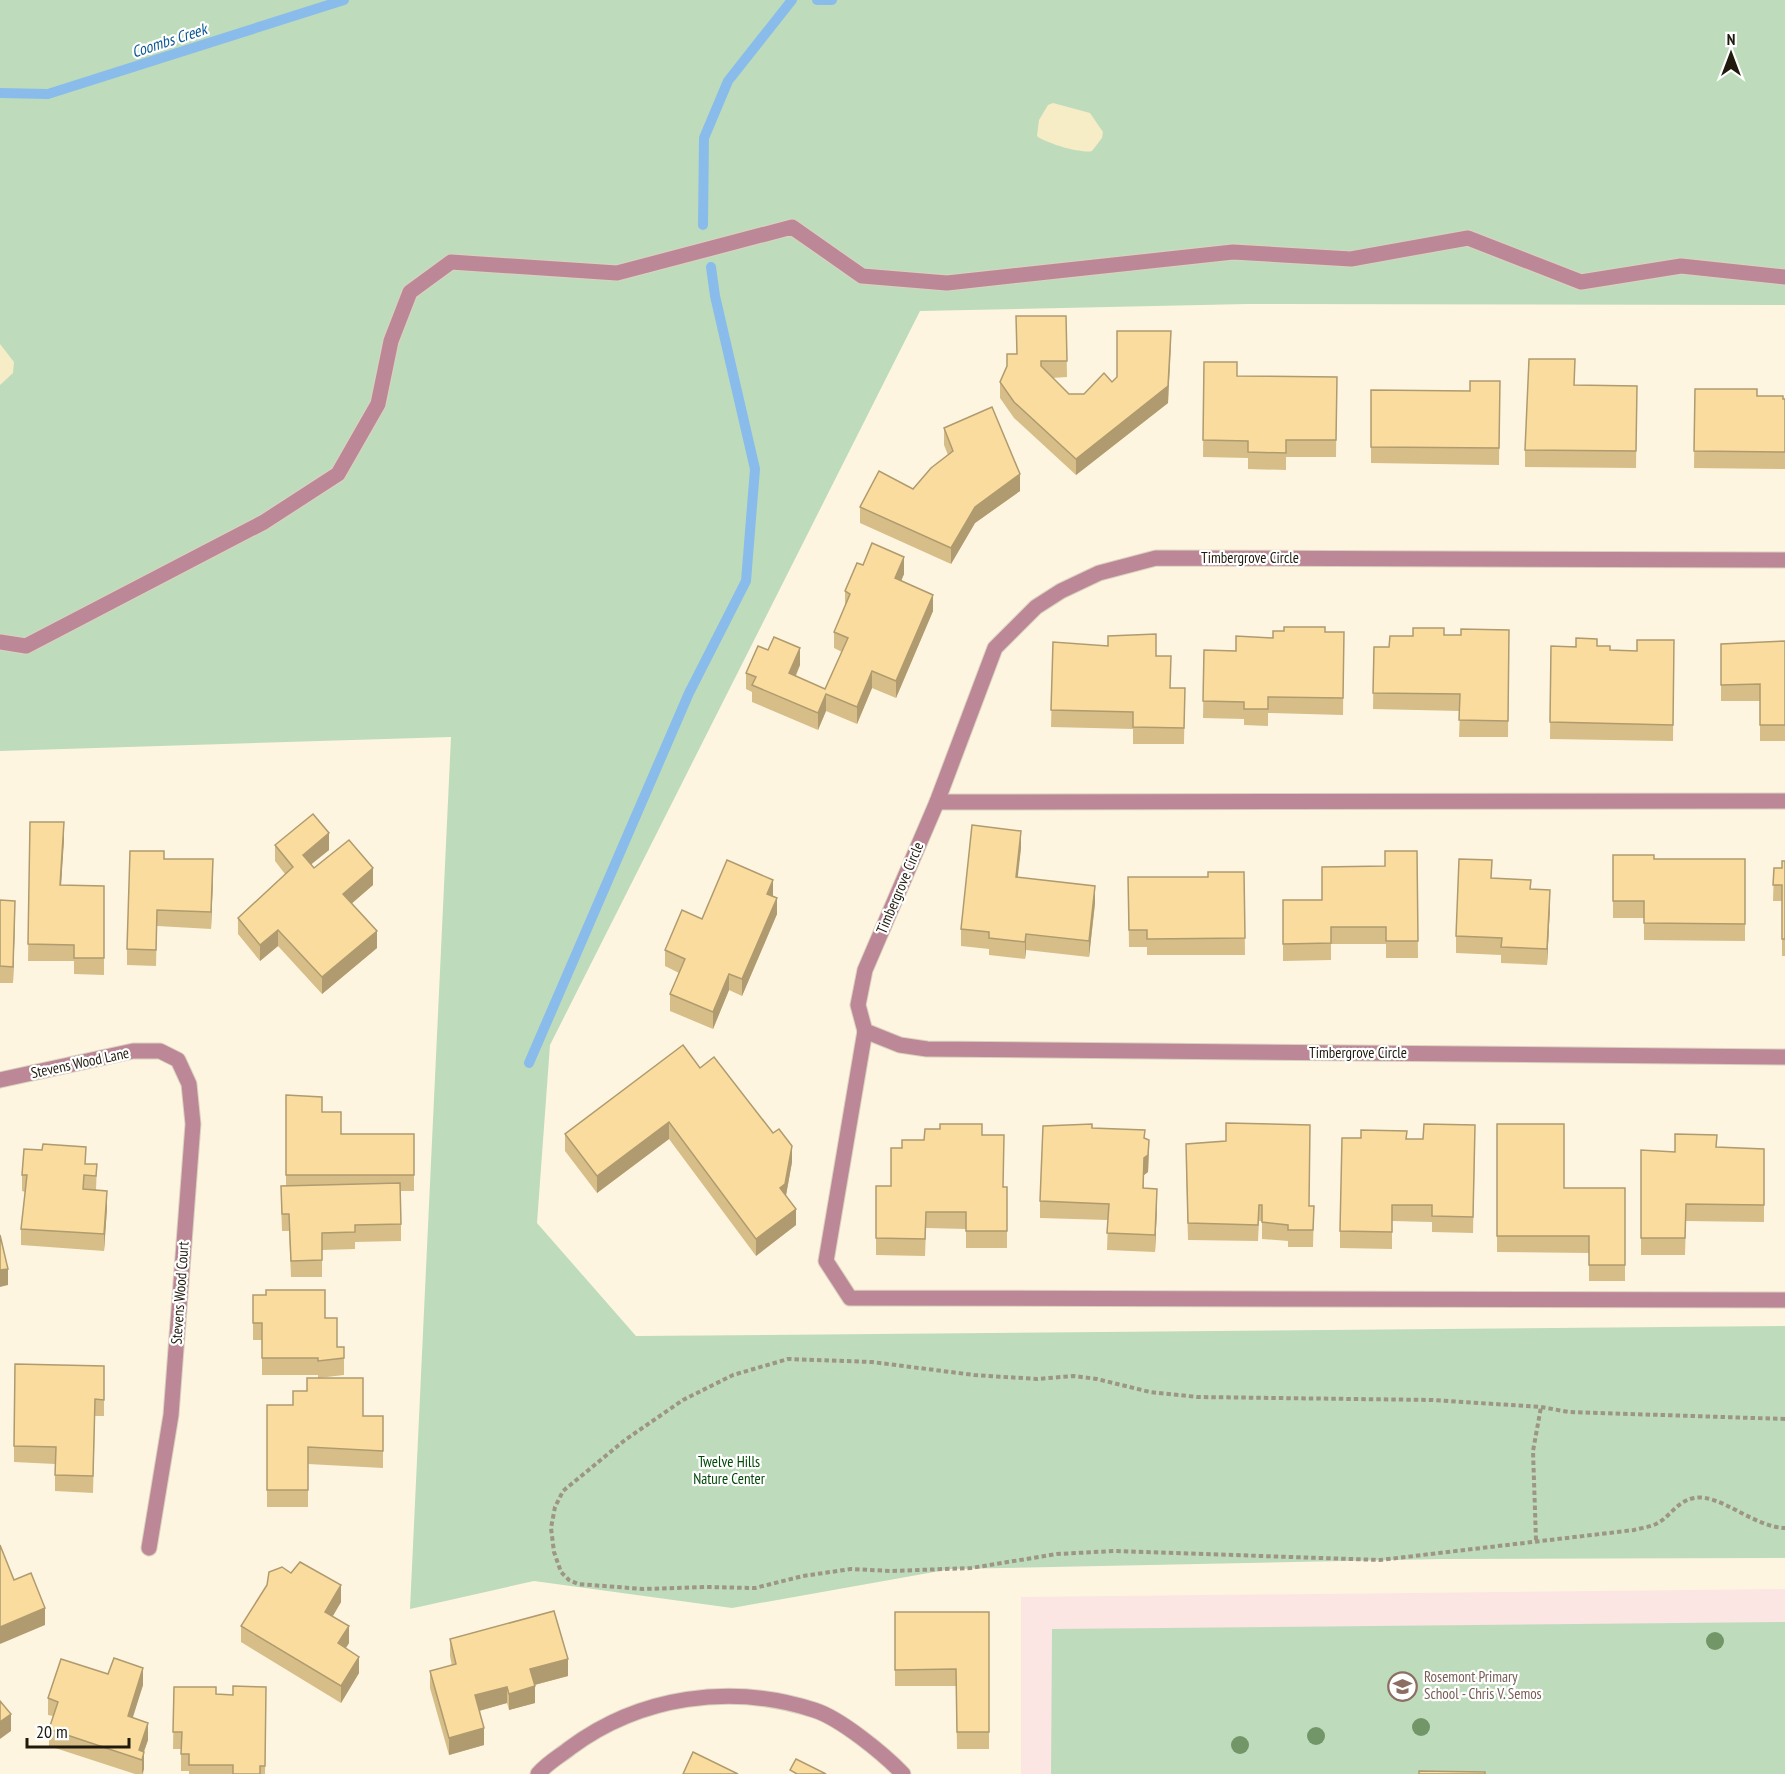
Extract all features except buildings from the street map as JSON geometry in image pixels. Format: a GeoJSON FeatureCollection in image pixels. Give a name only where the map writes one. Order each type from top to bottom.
{"type":"FeatureCollection","features":[{"type":"Feature","properties":{"kind":"street"},"geometry":{"type":"LineString","coordinates":[[0,642],[26,646],[264,522],[338,474],[378,404],[391,341],[410,292],[452,262],[617,273],[792,227],[862,276],[947,283],[1233,252],[1351,259],[1467,238],[1581,282],[1681,266],[1785,277]]}},
{"type":"Feature","properties":{"kind":"street","name":"Timbergrove Circle"},"geometry":{"type":"LineString","coordinates":[[1785,560],[1156,558],[1099,573],[1036,607],[995,648],[937,802],[865,970],[858,1005],[865,1031],[900,1046],[927,1049],[1785,1057]]}},
{"type":"Feature","properties":{"kind":"street"},"geometry":{"type":"LineString","coordinates":[[937,802],[1785,801]]}},
{"type":"Feature","properties":{"kind":"street"},"geometry":{"type":"LineString","coordinates":[[865,1031],[826,1261],[850,1298],[1785,1300]]}},
{"type":"Feature","properties":{"kind":"street","name":"Stevens Wood Lane"},"geometry":{"type":"LineString","coordinates":[[0,1080],[133,1051],[160,1051]]}},
{"type":"Feature","properties":{"kind":"street","name":"Stevens Wood Court"},"geometry":{"type":"LineString","coordinates":[[149,1548],[171,1414],[193,1124],[189,1084],[178,1060],[160,1051]]}},
{"type":"Feature","properties":{"kind":"street"},"geometry":{"type":"LineString","coordinates":[[538,1774],[595,1730],[642,1709],[682,1699],[753,1696],[816,1710],[881,1751],[903,1774]]}},
{"type":"Feature","properties":{"kind":"path"},"geometry":{"type":"LineString","coordinates":[[1785,1419],[1569,1412],[1541,1407],[1433,1400],[1197,1397],[1150,1392],[1097,1379],[1074,1376],[1037,1379],[974,1375],[872,1362],[788,1359],[733,1375],[682,1400],[625,1440],[563,1491],[555,1507],[551,1528],[554,1552],[561,1572],[569,1580],[578,1584],[643,1589],[755,1588],[803,1576],[851,1569],[892,1571],[971,1568],[1057,1554],[1104,1551],[1380,1560],[1634,1530],[1657,1524],[1679,1504],[1693,1498],[1709,1498],[1758,1523],[1785,1528]]}},
{"type":"Feature","properties":{"kind":"path"},"geometry":{"type":"LineString","coordinates":[[1536,1540],[1533,1451],[1541,1407]]}},
{"type":"Feature","properties":{"kind":"shaded area","name":"Rosemont Primary School - Chris V. Semos"},"geometry":{"type":"Polygon","coordinates":[[[1785,1589],[1785,1774],[1021,1774],[1021,1597],[1785,1589]]]}},
{"type":"Feature","properties":{"kind":"green space","name":"Twelve Hills Nature Center"},"geometry":{"type":"Polygon","coordinates":[[[0,0],[1785,0],[1785,305],[1248,304],[920,311],[550,1045],[537,1223],[636,1336],[1785,1326],[1785,1558],[1442,1559],[951,1569],[732,1608],[534,1581],[410,1609],[451,737],[0,751],[0,0]]]}},
{"type":"Feature","properties":{"kind":"green space","name":"Rosemont Primary School - Chris V. Semos"},"geometry":{"type":"Polygon","coordinates":[[[1785,1622],[1785,1774],[1051,1774],[1052,1629],[1785,1622]]]}},
{"type":"Feature","properties":{"kind":"sand"},"geometry":{"type":"Polygon","coordinates":[[[1053,103],[1090,113],[1103,132],[1102,138],[1092,151],[1064,147],[1037,136],[1039,120],[1048,105],[1053,103]]]}},
{"type":"Feature","properties":{"kind":"sand"},"geometry":{"type":"Polygon","coordinates":[[[0,344],[14,362],[13,373],[0,385],[0,344]]]}},
{"type":"Feature","properties":{"kind":"waterway","name":"Coombs Creek"},"geometry":{"type":"LineString","coordinates":[[0,93],[48,94],[344,0]]}},
{"type":"Feature","properties":{"kind":"waterway"},"geometry":{"type":"LineString","coordinates":[[703,225],[704,138],[728,81],[792,0]]}},
{"type":"Feature","properties":{"kind":"waterway","name":"Coombs Creek"},"geometry":{"type":"LineString","coordinates":[[817,0],[832,0]]}},
{"type":"Feature","properties":{"kind":"waterway"},"geometry":{"type":"LineString","coordinates":[[529,1063],[689,693],[746,581],[755,469],[715,296],[711,267]]}},
{"type":"Feature","properties":{"kind":"place","name":"Rosemont Primary School - Chris V. Semos"},"geometry":{"type":"Point","coordinates":[1403,1686]}}]}
